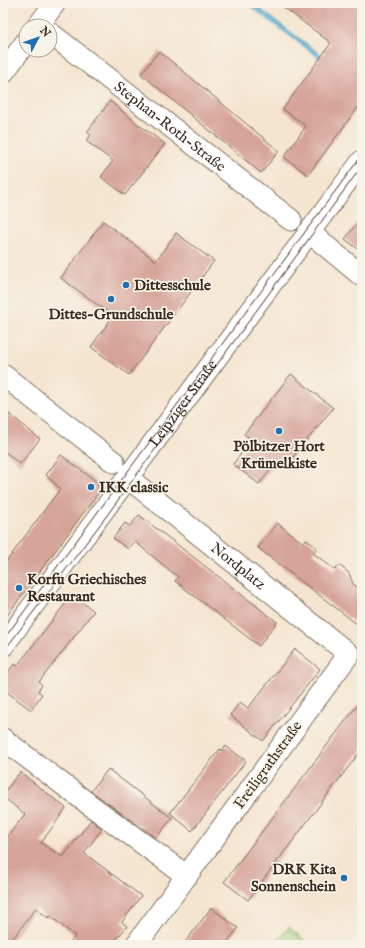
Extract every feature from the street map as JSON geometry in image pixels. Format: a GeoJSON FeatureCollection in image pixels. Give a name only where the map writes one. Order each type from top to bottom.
{"type":"FeatureCollection","features":[{"type":"Feature","properties":{"kind":"street"},"geometry":{"type":"LineString","coordinates":[[47,18],[55,3]]}},
{"type":"Feature","properties":{"kind":"street","name":"Stephan-Roth-Straße"},"geometry":{"type":"LineString","coordinates":[[58,39],[291,220]]}},
{"type":"Feature","properties":{"kind":"street"},"geometry":{"type":"LineString","coordinates":[[3,73],[18,53]]}},
{"type":"Feature","properties":{"kind":"street","name":"Leipziger Straße"},"geometry":{"type":"LineString","coordinates":[[3,646],[362,161]]}},
{"type":"Feature","properties":{"kind":"street"},"geometry":{"type":"LineString","coordinates":[[309,232],[362,276]]}},
{"type":"Feature","properties":{"kind":"street"},"geometry":{"type":"LineString","coordinates":[[3,375],[114,462]]}},
{"type":"Feature","properties":{"kind":"street","name":"Nordplatz"},"geometry":{"type":"LineString","coordinates":[[128,478],[349,654]]}},
{"type":"Feature","properties":{"kind":"street","name":"Freiligrathstraße"},"geometry":{"type":"LineString","coordinates":[[136,945],[349,654]]}},
{"type":"Feature","properties":{"kind":"street"},"geometry":{"type":"LineString","coordinates":[[3,738],[90,806],[187,876]]}},
{"type":"Feature","properties":{"kind":"green space"},"geometry":{"type":"Polygon","coordinates":[[[289,927],[310,945],[272,945],[289,927]]]}},
{"type":"Feature","properties":{"kind":"building"},"geometry":{"type":"Polygon","coordinates":[[[278,3],[362,3],[362,102],[308,175],[284,157],[306,126],[283,109],[331,43],[278,3]]]}},
{"type":"Feature","properties":{"kind":"building"},"geometry":{"type":"Polygon","coordinates":[[[159,51],[279,151],[261,173],[141,74],[159,51]]]}},
{"type":"Feature","properties":{"kind":"building"},"geometry":{"type":"Polygon","coordinates":[[[110,101],[165,144],[125,195],[101,177],[113,161],[86,141],[91,135],[87,132],[110,101]]]}},
{"type":"Feature","properties":{"kind":"building"},"geometry":{"type":"Polygon","coordinates":[[[362,216],[362,252],[345,239],[362,216]]]}},
{"type":"Feature","properties":{"kind":"building","name":"Dittes-Grundschule"},"geometry":{"type":"Polygon","coordinates":[[[103,221],[156,261],[176,233],[214,261],[129,375],[91,347],[113,316],[61,278],[103,221]]]}},
{"type":"Feature","properties":{"kind":"building","name":"Pölbitzer Hort Krümelkiste"},"geometry":{"type":"Polygon","coordinates":[[[291,374],[333,408],[285,467],[278,461],[259,484],[233,464],[252,440],[244,434],[291,374]]]}},
{"type":"Feature","properties":{"kind":"building"},"geometry":{"type":"Polygon","coordinates":[[[3,409],[40,439],[20,464],[3,450],[3,409]]]}},
{"type":"Feature","properties":{"kind":"building"},"geometry":{"type":"Polygon","coordinates":[[[61,455],[97,482],[99,492],[3,621],[3,566],[60,489],[46,475],[61,455]]]}},
{"type":"Feature","properties":{"kind":"building"},"geometry":{"type":"Polygon","coordinates":[[[139,515],[277,622],[259,646],[175,581],[178,577],[134,541],[128,549],[113,538],[125,523],[130,526],[139,515]]]}},
{"type":"Feature","properties":{"kind":"building"},"geometry":{"type":"Polygon","coordinates":[[[277,523],[303,543],[306,539],[317,548],[313,553],[335,570],[339,565],[349,573],[353,584],[362,590],[362,628],[258,548],[277,523]]]}},
{"type":"Feature","properties":{"kind":"building"},"geometry":{"type":"Polygon","coordinates":[[[72,595],[94,611],[39,682],[42,685],[38,691],[42,694],[31,710],[3,689],[3,679],[14,664],[17,666],[72,595]]]}},
{"type":"Feature","properties":{"kind":"building"},"geometry":{"type":"Polygon","coordinates":[[[295,649],[320,669],[263,741],[230,715],[240,702],[248,708],[295,649]]]}},
{"type":"Feature","properties":{"kind":"building"},"geometry":{"type":"Polygon","coordinates":[[[362,699],[362,749],[248,900],[224,882],[362,699]]]}},
{"type":"Feature","properties":{"kind":"building"},"geometry":{"type":"Polygon","coordinates":[[[226,746],[246,761],[192,831],[170,813],[220,749],[222,751],[226,746]]]}},
{"type":"Feature","properties":{"kind":"building"},"geometry":{"type":"Polygon","coordinates":[[[108,769],[172,818],[156,838],[91,791],[108,769]]]}},
{"type":"Feature","properties":{"kind":"building"},"geometry":{"type":"Polygon","coordinates":[[[20,772],[66,808],[41,843],[63,857],[91,820],[102,829],[84,853],[141,896],[122,922],[127,926],[112,945],[68,945],[75,936],[50,916],[48,918],[36,908],[8,945],[3,945],[3,842],[25,814],[3,797],[3,794],[20,772]]]}},
{"type":"Feature","properties":{"kind":"building"},"geometry":{"type":"Polygon","coordinates":[[[211,908],[238,928],[225,945],[183,945],[211,908]]]}},
{"type":"Feature","properties":{"kind":"waterway"},"geometry":{"type":"LineString","coordinates":[[249,3],[325,60]]}},
{"type":"Feature","properties":{"kind":"tram line"},"geometry":{"type":"LineString","coordinates":[[3,640],[362,155]]}},
{"type":"Feature","properties":{"kind":"tram line"},"geometry":{"type":"LineString","coordinates":[[3,652],[105,518],[362,166]]}},
{"type":"Feature","properties":{"kind":"place","name":"Dittesschule"},"geometry":{"type":"Point","coordinates":[126,285]}},
{"type":"Feature","properties":{"kind":"place","name":"Dittes-Grundschule"},"geometry":{"type":"Point","coordinates":[111,299]}},
{"type":"Feature","properties":{"kind":"place","name":"Pölbitzer Hort Krümelkiste"},"geometry":{"type":"Point","coordinates":[279,431]}},
{"type":"Feature","properties":{"kind":"place","name":"IKK classic"},"geometry":{"type":"Point","coordinates":[91,487]}},
{"type":"Feature","properties":{"kind":"place","name":"Korfu Griechisches Restaurant"},"geometry":{"type":"Point","coordinates":[19,588]}},
{"type":"Feature","properties":{"kind":"place","name":"DRK Kita Sonnenschein"},"geometry":{"type":"Point","coordinates":[344,878]}}]}
